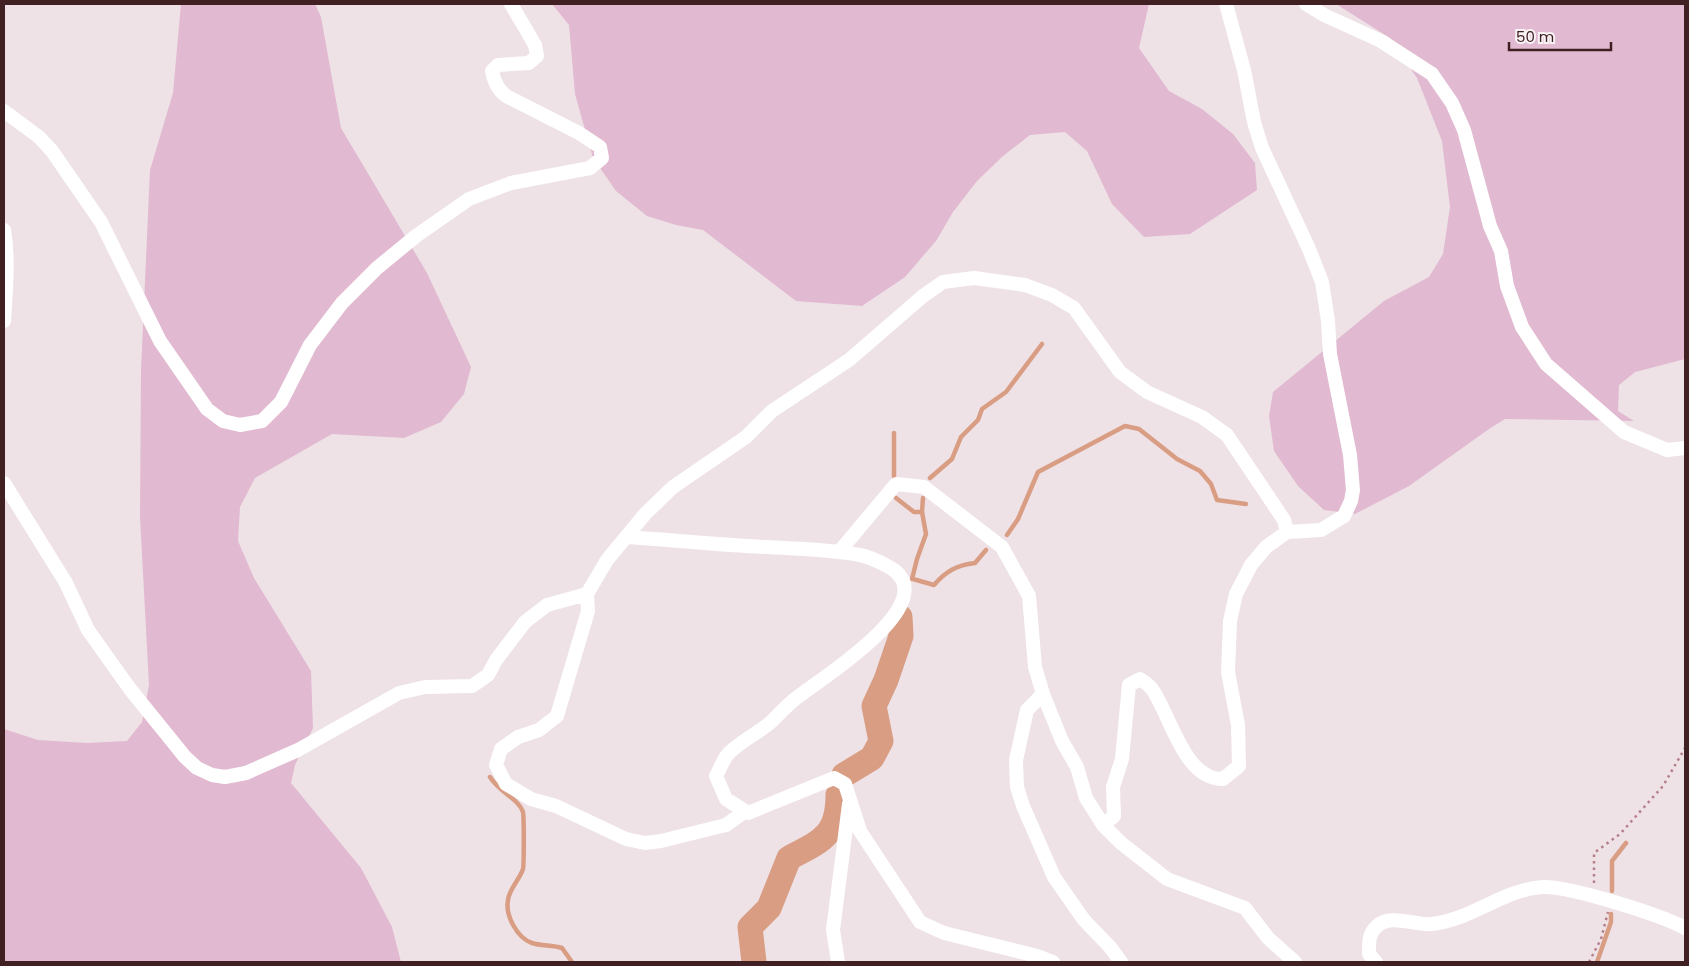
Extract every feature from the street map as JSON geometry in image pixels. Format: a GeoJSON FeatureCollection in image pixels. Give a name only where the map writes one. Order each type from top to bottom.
{"type":"FeatureCollection","features":[{"type":"Feature","properties":{"kind":"street"},"geometry":{"type":"LineString","coordinates":[[4,111],[38,137],[52,151],[101,222],[160,341],[207,409],[224,421],[250,425],[262,420],[281,402],[310,345],[342,303],[377,268],[416,236],[469,199],[511,183],[590,168],[602,158],[600,147],[579,132],[501,93],[493,80],[492,71],[498,65],[529,63],[537,56],[534,45],[511,4]]}},
{"type":"Feature","properties":{"kind":"street"},"geometry":{"type":"LineString","coordinates":[[1103,825],[1114,816],[1114,787],[1122,759],[1129,685],[1140,679],[1152,688],[1178,739],[1199,771],[1212,780],[1223,780],[1239,766],[1238,725],[1228,672],[1230,621],[1236,594],[1251,565],[1266,546],[1287,532],[1321,530],[1344,516],[1351,501],[1353,490],[1350,455],[1330,354],[1328,321],[1322,282],[1309,249],[1262,148],[1226,4]]}},
{"type":"Feature","properties":{"kind":"street"},"geometry":{"type":"LineString","coordinates":[[1306,4],[1324,16],[1381,41],[1432,74],[1452,103],[1464,130],[1490,226],[1501,251],[1507,286],[1522,327],[1546,364],[1624,432],[1667,450],[1685,448]]}},
{"type":"Feature","properties":{"kind":"street"},"geometry":{"type":"LineString","coordinates":[[4,230],[7,248],[7,283],[4,321]]}},
{"type":"Feature","properties":{"kind":"street"},"geometry":{"type":"LineString","coordinates":[[1053,962],[1037,956],[944,933],[920,922],[860,831],[845,784],[834,778],[748,813],[744,812],[726,825],[645,843],[626,839],[556,806],[530,799],[506,784],[496,766],[501,749],[518,737],[539,730],[557,716],[588,611],[587,594],[607,560],[673,487],[746,437],[772,411],[849,360],[923,296],[943,282],[974,278],[1025,285],[1052,295],[1074,308],[1120,372],[1147,392],[1202,417],[1227,435],[1284,520],[1287,532]]}},
{"type":"Feature","properties":{"kind":"street"},"geometry":{"type":"LineString","coordinates":[[4,483],[66,583],[88,630],[130,689],[185,758],[197,768],[212,775],[225,777],[246,773],[298,750],[399,693],[425,687],[472,686],[488,675],[496,660],[525,622],[547,605],[587,594]]}},
{"type":"Feature","properties":{"kind":"street"},"geometry":{"type":"LineString","coordinates":[[839,552],[896,484],[924,487],[1002,547],[1029,596],[1035,667],[1043,694],[1062,741],[1077,767],[1086,798],[1103,825],[1167,880],[1245,908],[1268,938],[1295,962]]}},
{"type":"Feature","properties":{"kind":"street"},"geometry":{"type":"LineString","coordinates":[[627,537],[768,548],[817,548],[862,556],[900,574],[904,583],[905,592],[889,623],[870,643],[796,698],[771,722],[728,754],[716,776],[726,800],[748,813]]}},
{"type":"Feature","properties":{"kind":"street"},"geometry":{"type":"LineString","coordinates":[[1043,694],[1028,710],[1016,760],[1017,787],[1023,806],[1054,877],[1084,920],[1110,947],[1121,962]]}},
{"type":"Feature","properties":{"kind":"street"},"geometry":{"type":"LineString","coordinates":[[838,962],[833,930],[849,800]]}},
{"type":"Feature","properties":{"kind":"street"},"geometry":{"type":"LineString","coordinates":[[1376,962],[1369,954],[1369,939],[1377,926],[1388,920],[1432,924],[1474,912],[1510,895],[1544,887],[1596,898],[1671,921],[1685,928]]}},
{"type":"Feature","properties":{"kind":"path"},"geometry":{"type":"LineString","coordinates":[[1596,898],[1592,873],[1594,853],[1620,834],[1664,786],[1685,748]]}},
{"type":"Feature","properties":{"kind":"path"},"geometry":{"type":"LineString","coordinates":[[1589,962],[1601,939],[1611,903]]}},
{"type":"Feature","properties":{"kind":"shaded area"},"geometry":{"type":"Polygon","coordinates":[[[181,4],[315,4],[321,17],[341,128],[427,273],[471,367],[464,394],[441,422],[404,438],[332,434],[255,478],[240,507],[238,541],[254,578],[311,671],[313,728],[295,765],[291,783],[361,868],[392,927],[401,962],[4,962],[4,729],[38,740],[87,743],[127,741],[142,722],[149,685],[140,517],[141,370],[150,170],[173,93],[181,4]]]}},
{"type":"Feature","properties":{"kind":"shaded area"},"geometry":{"type":"Polygon","coordinates":[[[552,4],[1149,4],[1139,48],[1169,91],[1202,109],[1233,134],[1255,163],[1257,190],[1190,234],[1144,237],[1112,204],[1087,151],[1065,132],[1030,135],[1003,156],[977,181],[953,212],[936,241],[905,277],[862,306],[796,301],[703,230],[676,225],[647,216],[616,191],[593,158],[575,94],[569,25],[552,4]]]}},
{"type":"Feature","properties":{"kind":"shaded area"},"geometry":{"type":"Polygon","coordinates":[[[1336,4],[1685,4],[1685,359],[1635,372],[1619,385],[1618,411],[1634,421],[1505,419],[1409,486],[1355,514],[1324,510],[1298,486],[1274,451],[1269,416],[1273,392],[1384,301],[1429,277],[1443,254],[1450,207],[1442,141],[1417,78],[1390,38],[1336,4]]]}},
{"type":"Feature","properties":{"kind":"waterway"},"geometry":{"type":"LineString","coordinates":[[930,478],[952,459],[961,437],[978,420],[982,409],[1006,392],[1042,344]]}},
{"type":"Feature","properties":{"kind":"waterway"},"geometry":{"type":"LineString","coordinates":[[1007,535],[1018,519],[1038,472],[1125,426],[1139,429],[1177,459],[1200,471],[1211,484],[1217,500],[1246,504]]}},
{"type":"Feature","properties":{"kind":"waterway"},"geometry":{"type":"LineString","coordinates":[[894,433],[894,477]]}},
{"type":"Feature","properties":{"kind":"waterway"},"geometry":{"type":"LineString","coordinates":[[896,498],[914,512],[922,512]]}},
{"type":"Feature","properties":{"kind":"waterway"},"geometry":{"type":"LineString","coordinates":[[912,579],[926,534],[922,512],[923,498]]}},
{"type":"Feature","properties":{"kind":"waterway"},"geometry":{"type":"LineString","coordinates":[[913,579],[934,585],[952,570],[963,565],[975,563],[986,550]]}},
{"type":"Feature","properties":{"kind":"waterway"},"geometry":{"type":"LineString","coordinates":[[844,775],[872,758],[881,741],[874,706],[886,680],[901,636],[900,617]]}},
{"type":"Feature","properties":{"kind":"waterway"},"geometry":{"type":"LineString","coordinates":[[490,777],[498,787],[521,807],[523,812],[523,869],[509,896],[508,912],[510,919],[517,931],[527,940],[536,944],[562,948],[572,962]]}},
{"type":"Feature","properties":{"kind":"waterway"},"geometry":{"type":"LineString","coordinates":[[754,962],[750,927],[769,908],[789,858],[811,847],[826,835],[831,828],[835,819],[838,795]]}},
{"type":"Feature","properties":{"kind":"waterway"},"geometry":{"type":"LineString","coordinates":[[1612,891],[1612,861],[1626,843]]}},
{"type":"Feature","properties":{"kind":"waterway"},"geometry":{"type":"LineString","coordinates":[[1597,962],[1611,922],[1611,914]]}}]}
